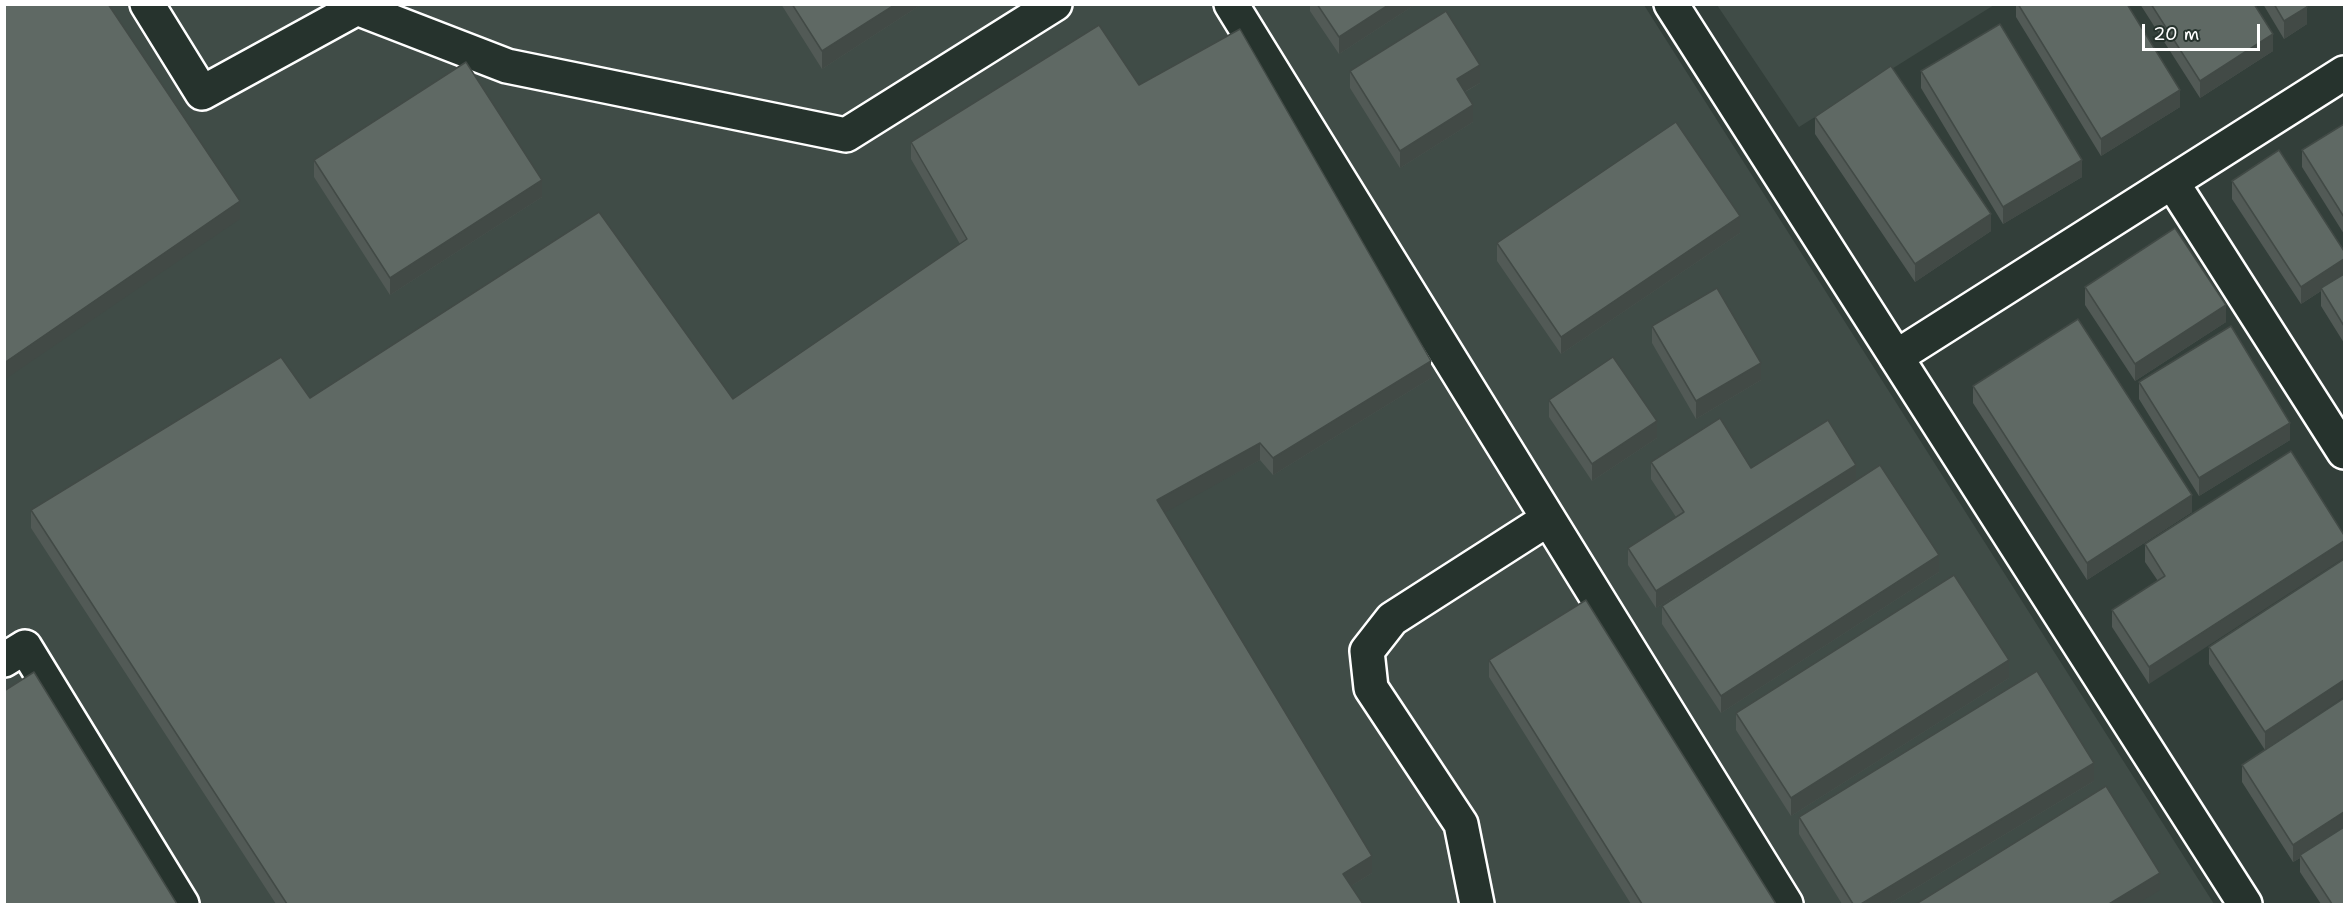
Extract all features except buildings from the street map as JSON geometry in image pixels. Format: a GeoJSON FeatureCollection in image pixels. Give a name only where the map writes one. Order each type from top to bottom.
{"type":"FeatureCollection","features":[{"type":"Feature","properties":{"kind":"street"},"geometry":{"type":"LineString","coordinates":[[147,4],[202,93],[357,8],[507,66],[846,135],[1055,4]]}},
{"type":"Feature","properties":{"kind":"street"},"geometry":{"type":"LineString","coordinates":[[1232,4],[1786,904]]}},
{"type":"Feature","properties":{"kind":"street"},"geometry":{"type":"LineString","coordinates":[[1671,4],[2245,904]]}},
{"type":"Feature","properties":{"kind":"street"},"geometry":{"type":"LineString","coordinates":[[1896,357],[2344,73]]}},
{"type":"Feature","properties":{"kind":"street"},"geometry":{"type":"LineString","coordinates":[[2172,182],[2344,452]]}},
{"type":"Feature","properties":{"kind":"street"},"geometry":{"type":"LineString","coordinates":[[1477,904],[1461,824],[1371,688],[1367,651],[1392,620],[1548,519]]}},
{"type":"Feature","properties":{"kind":"street"},"geometry":{"type":"LineString","coordinates":[[4,660],[25,647],[182,904]]}},
{"type":"Feature","properties":{"kind":"shaded area"},"geometry":{"type":"Polygon","coordinates":[[[5,4],[1644,5],[2214,904],[5,904],[5,4]]]}},
{"type":"Feature","properties":{"kind":"shaded area"},"geometry":{"type":"Polygon","coordinates":[[[1717,5],[1994,5],[1799,127],[1717,5]]]}}]}
